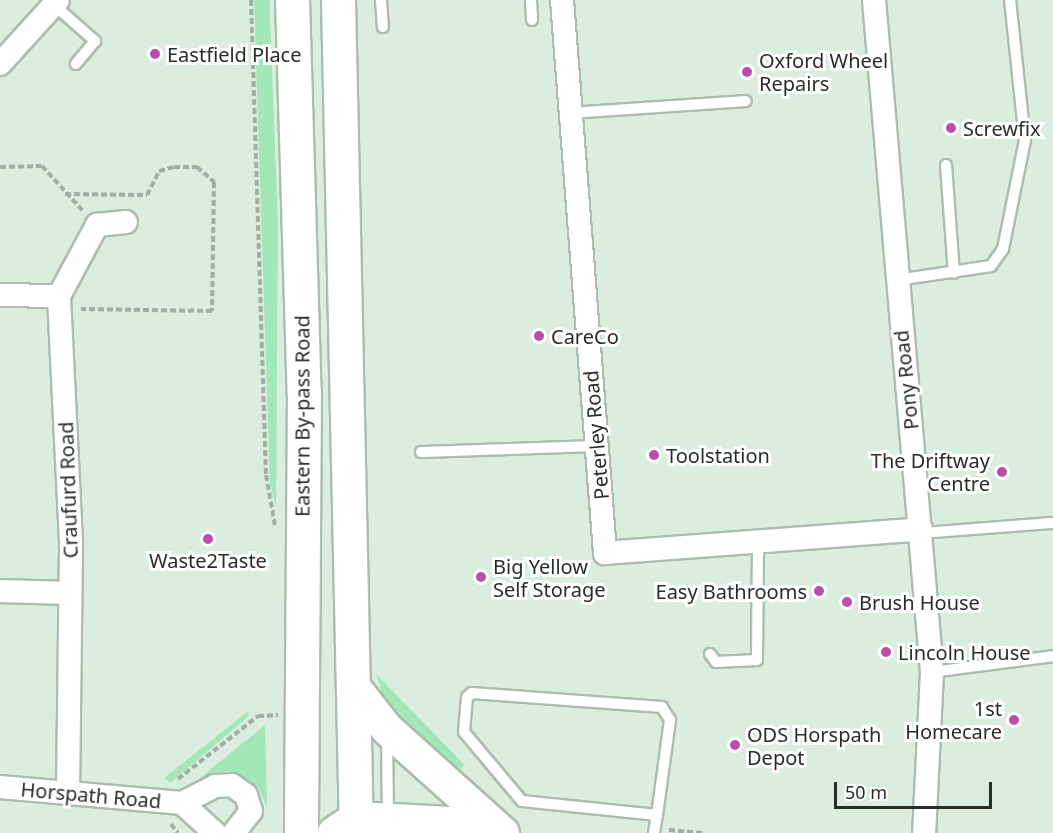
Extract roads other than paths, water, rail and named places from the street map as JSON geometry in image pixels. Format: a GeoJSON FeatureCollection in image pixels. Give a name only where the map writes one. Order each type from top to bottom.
{"type":"FeatureCollection","features":[{"type":"Feature","properties":{"kind":"highway","name":"Eastern By-pass Road"},"geometry":{"type":"LineString","coordinates":[[292,0],[304,393],[308,827]]}},
{"type":"Feature","properties":{"kind":"highway"},"geometry":{"type":"LineString","coordinates":[[338,0],[354,687],[349,828]]}},
{"type":"Feature","properties":{"kind":"street","name":"Peterley Road"},"geometry":{"type":"LineString","coordinates":[[562,0],[605,553],[922,531]]}},
{"type":"Feature","properties":{"kind":"street","name":"Pony Road"},"geometry":{"type":"LineString","coordinates":[[874,0],[896,280],[922,531],[932,672],[924,833]]}},
{"type":"Feature","properties":{"kind":"street"},"geometry":{"type":"LineString","coordinates":[[0,64],[56,2]]}},
{"type":"Feature","properties":{"kind":"street"},"geometry":{"type":"LineString","coordinates":[[0,295],[59,302],[97,225],[126,222]]}},
{"type":"Feature","properties":{"kind":"street","name":"Craufurd Road"},"geometry":{"type":"LineString","coordinates":[[59,302],[70,593],[68,793]]}},
{"type":"Feature","properties":{"kind":"street"},"geometry":{"type":"LineString","coordinates":[[0,591],[70,593]]}},
{"type":"Feature","properties":{"kind":"street"},"geometry":{"type":"LineString","coordinates":[[354,687],[387,729],[503,833]]}},
{"type":"Feature","properties":{"kind":"street","name":"Horspath Road"},"geometry":{"type":"LineString","coordinates":[[0,787],[182,803],[223,784],[240,788],[251,811],[234,833]]}},
{"type":"Feature","properties":{"kind":"street","name":"Horspath Road"},"geometry":{"type":"LineString","coordinates":[[182,803],[215,833]]}},
{"type":"Feature","properties":{"kind":"street"},"geometry":{"type":"LineString","coordinates":[[349,828],[468,824],[497,833]]}},
{"type":"Feature","properties":{"kind":"lane"},"geometry":{"type":"LineString","coordinates":[[381,0],[383,27]]}},
{"type":"Feature","properties":{"kind":"lane"},"geometry":{"type":"LineString","coordinates":[[531,0],[532,20]]}},
{"type":"Feature","properties":{"kind":"lane"},"geometry":{"type":"LineString","coordinates":[[896,280],[991,266],[1003,249],[1025,140],[1010,0]]}},
{"type":"Feature","properties":{"kind":"lane"},"geometry":{"type":"LineString","coordinates":[[56,2],[95,40],[76,64]]}},
{"type":"Feature","properties":{"kind":"lane"},"geometry":{"type":"LineString","coordinates":[[570,113],[746,101]]}},
{"type":"Feature","properties":{"kind":"lane"},"geometry":{"type":"LineString","coordinates":[[946,165],[954,273]]}},
{"type":"Feature","properties":{"kind":"lane"},"geometry":{"type":"LineString","coordinates":[[421,452],[597,446]]}},
{"type":"Feature","properties":{"kind":"lane"},"geometry":{"type":"LineString","coordinates":[[922,531],[1053,523]]}},
{"type":"Feature","properties":{"kind":"lane"},"geometry":{"type":"LineString","coordinates":[[710,654],[716,662],[757,660],[758,543]]}},
{"type":"Feature","properties":{"kind":"lane"},"geometry":{"type":"LineString","coordinates":[[932,672],[1053,656]]}},
{"type":"Feature","properties":{"kind":"lane"},"geometry":{"type":"LineString","coordinates":[[654,833],[657,815],[670,720],[662,707],[472,693],[467,697],[464,732],[522,801],[657,815]]}},
{"type":"Feature","properties":{"kind":"lane"},"geometry":{"type":"LineString","coordinates":[[387,729],[388,826]]}},
{"type":"Feature","properties":{"kind":"place","name":"Eastfield Place"},"geometry":{"type":"Point","coordinates":[155,54]}},
{"type":"Feature","properties":{"kind":"place","name":"Oxford Wheel Repairs"},"geometry":{"type":"Point","coordinates":[747,72]}},
{"type":"Feature","properties":{"kind":"place","name":"Screwfix"},"geometry":{"type":"Point","coordinates":[951,128]}},
{"type":"Feature","properties":{"kind":"place","name":"CareCo"},"geometry":{"type":"Point","coordinates":[539,336]}},
{"type":"Feature","properties":{"kind":"place","name":"Toolstation"},"geometry":{"type":"Point","coordinates":[654,455]}},
{"type":"Feature","properties":{"kind":"place","name":"The Driftway Centre"},"geometry":{"type":"Point","coordinates":[1002,472]}},
{"type":"Feature","properties":{"kind":"place","name":"Waste2Taste"},"geometry":{"type":"Point","coordinates":[208,539]}},
{"type":"Feature","properties":{"kind":"place","name":"Big Yellow Self Storage"},"geometry":{"type":"Point","coordinates":[481,577]}},
{"type":"Feature","properties":{"kind":"place","name":"Easy Bathrooms"},"geometry":{"type":"Point","coordinates":[819,591]}},
{"type":"Feature","properties":{"kind":"place","name":"Brush House"},"geometry":{"type":"Point","coordinates":[847,602]}},
{"type":"Feature","properties":{"kind":"place","name":"Lincoln House"},"geometry":{"type":"Point","coordinates":[886,652]}},
{"type":"Feature","properties":{"kind":"place","name":"1st Homecare"},"geometry":{"type":"Point","coordinates":[1014,720]}},
{"type":"Feature","properties":{"kind":"place","name":"ODS Horspath Depot"},"geometry":{"type":"Point","coordinates":[735,745]}}]}
